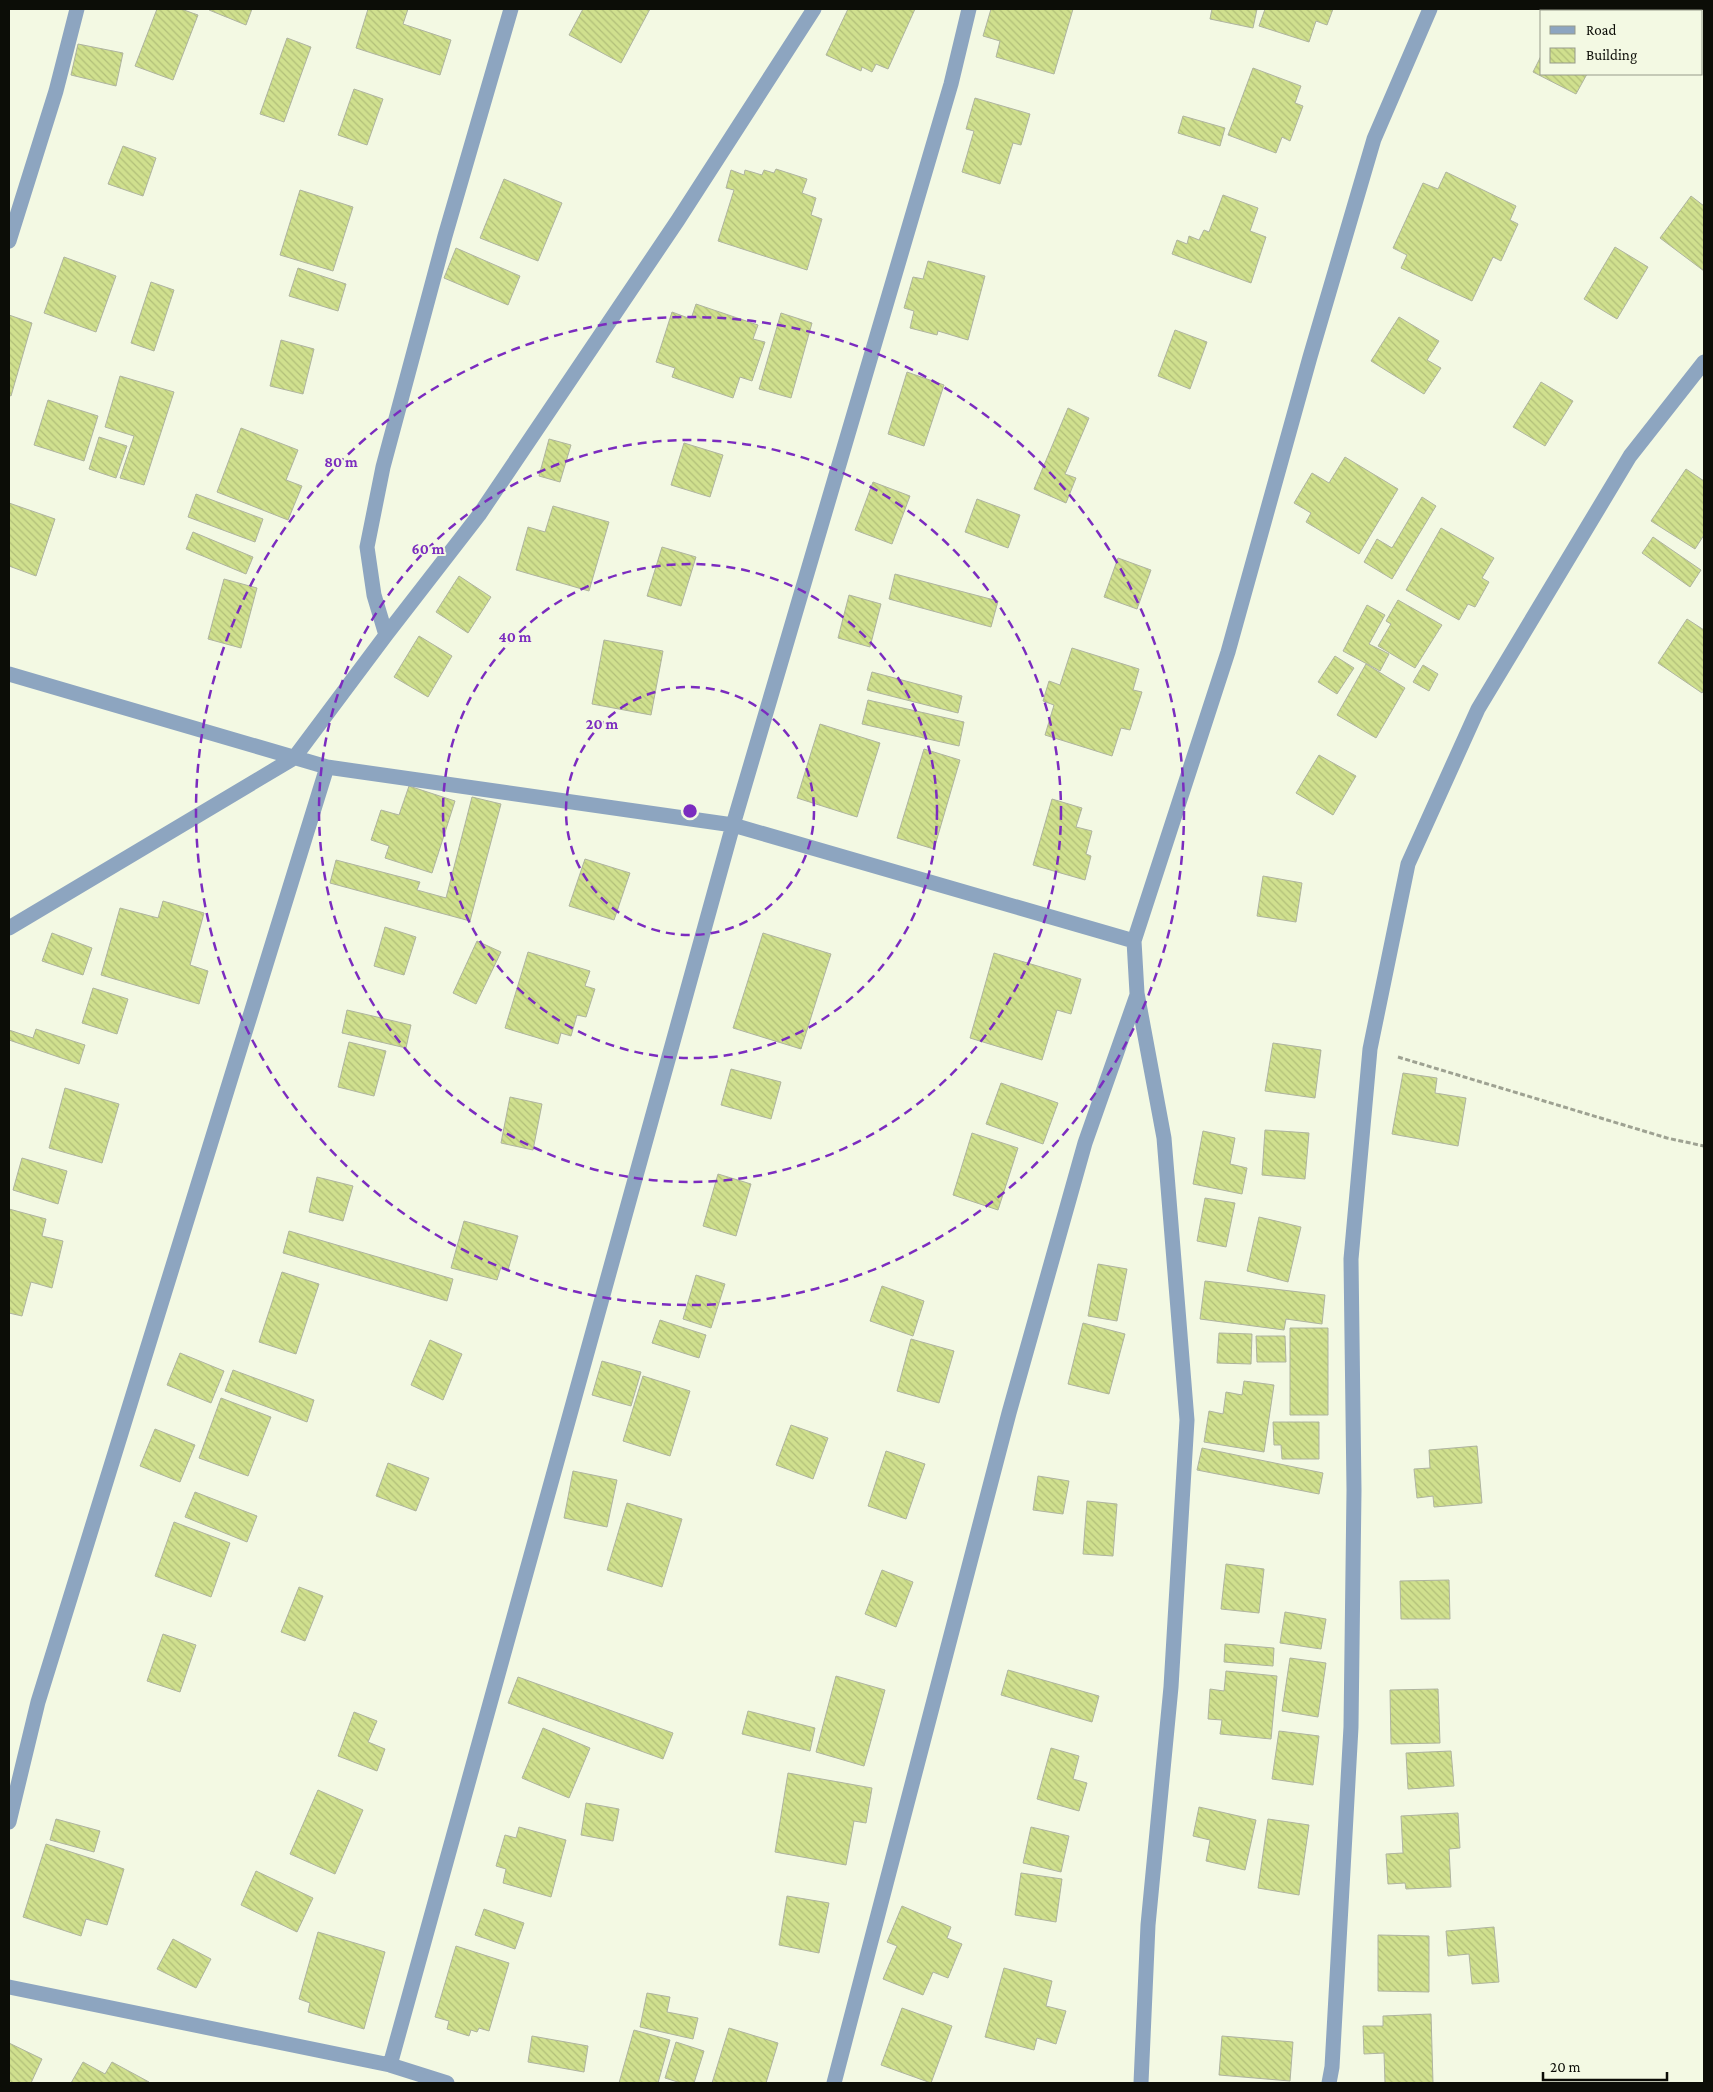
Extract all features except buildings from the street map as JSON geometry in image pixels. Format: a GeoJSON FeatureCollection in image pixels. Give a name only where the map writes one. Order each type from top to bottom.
{"type":"FeatureCollection","features":[{"type":"Feature","properties":{"kind":"street"},"geometry":{"type":"LineString","coordinates":[[9,241],[56,91],[77,9]]}},
{"type":"Feature","properties":{"kind":"street"},"geometry":{"type":"LineString","coordinates":[[386,635],[374,595],[367,547],[370,530],[388,448],[511,9]]}},
{"type":"Feature","properties":{"kind":"street"},"geometry":{"type":"LineString","coordinates":[[9,928],[294,758],[478,516],[678,220],[814,9]]}},
{"type":"Feature","properties":{"kind":"street"},"geometry":{"type":"LineString","coordinates":[[390,2065],[733,825],[945,103],[969,9]]}},
{"type":"Feature","properties":{"kind":"street"},"geometry":{"type":"LineString","coordinates":[[1140,2083],[1148,1926],[1171,1687],[1187,1420],[1164,1138],[1137,993],[1134,941],[1228,652],[1310,357],[1374,139],[1430,9]]}},
{"type":"Feature","properties":{"kind":"street"},"geometry":{"type":"LineString","coordinates":[[1329,2083],[1332,2067],[1351,1726],[1354,1490],[1351,1259],[1370,1049],[1408,864],[1478,709],[1630,456],[1704,362]]}},
{"type":"Feature","properties":{"kind":"street"},"geometry":{"type":"LineString","coordinates":[[9,674],[327,766],[733,825],[1134,941]]}},
{"type":"Feature","properties":{"kind":"street"},"geometry":{"type":"LineString","coordinates":[[9,1822],[38,1702],[327,766]]}},
{"type":"Feature","properties":{"kind":"street"},"geometry":{"type":"LineString","coordinates":[[834,2083],[1009,1413],[1085,1143],[1137,993]]}},
{"type":"Feature","properties":{"kind":"street"},"geometry":{"type":"LineString","coordinates":[[9,1987],[390,2065],[447,2083]]}},
{"type":"Feature","properties":{"kind":"path"},"geometry":{"type":"LineString","coordinates":[[1370,1049],[1667,1138],[1704,1146]]}}]}
